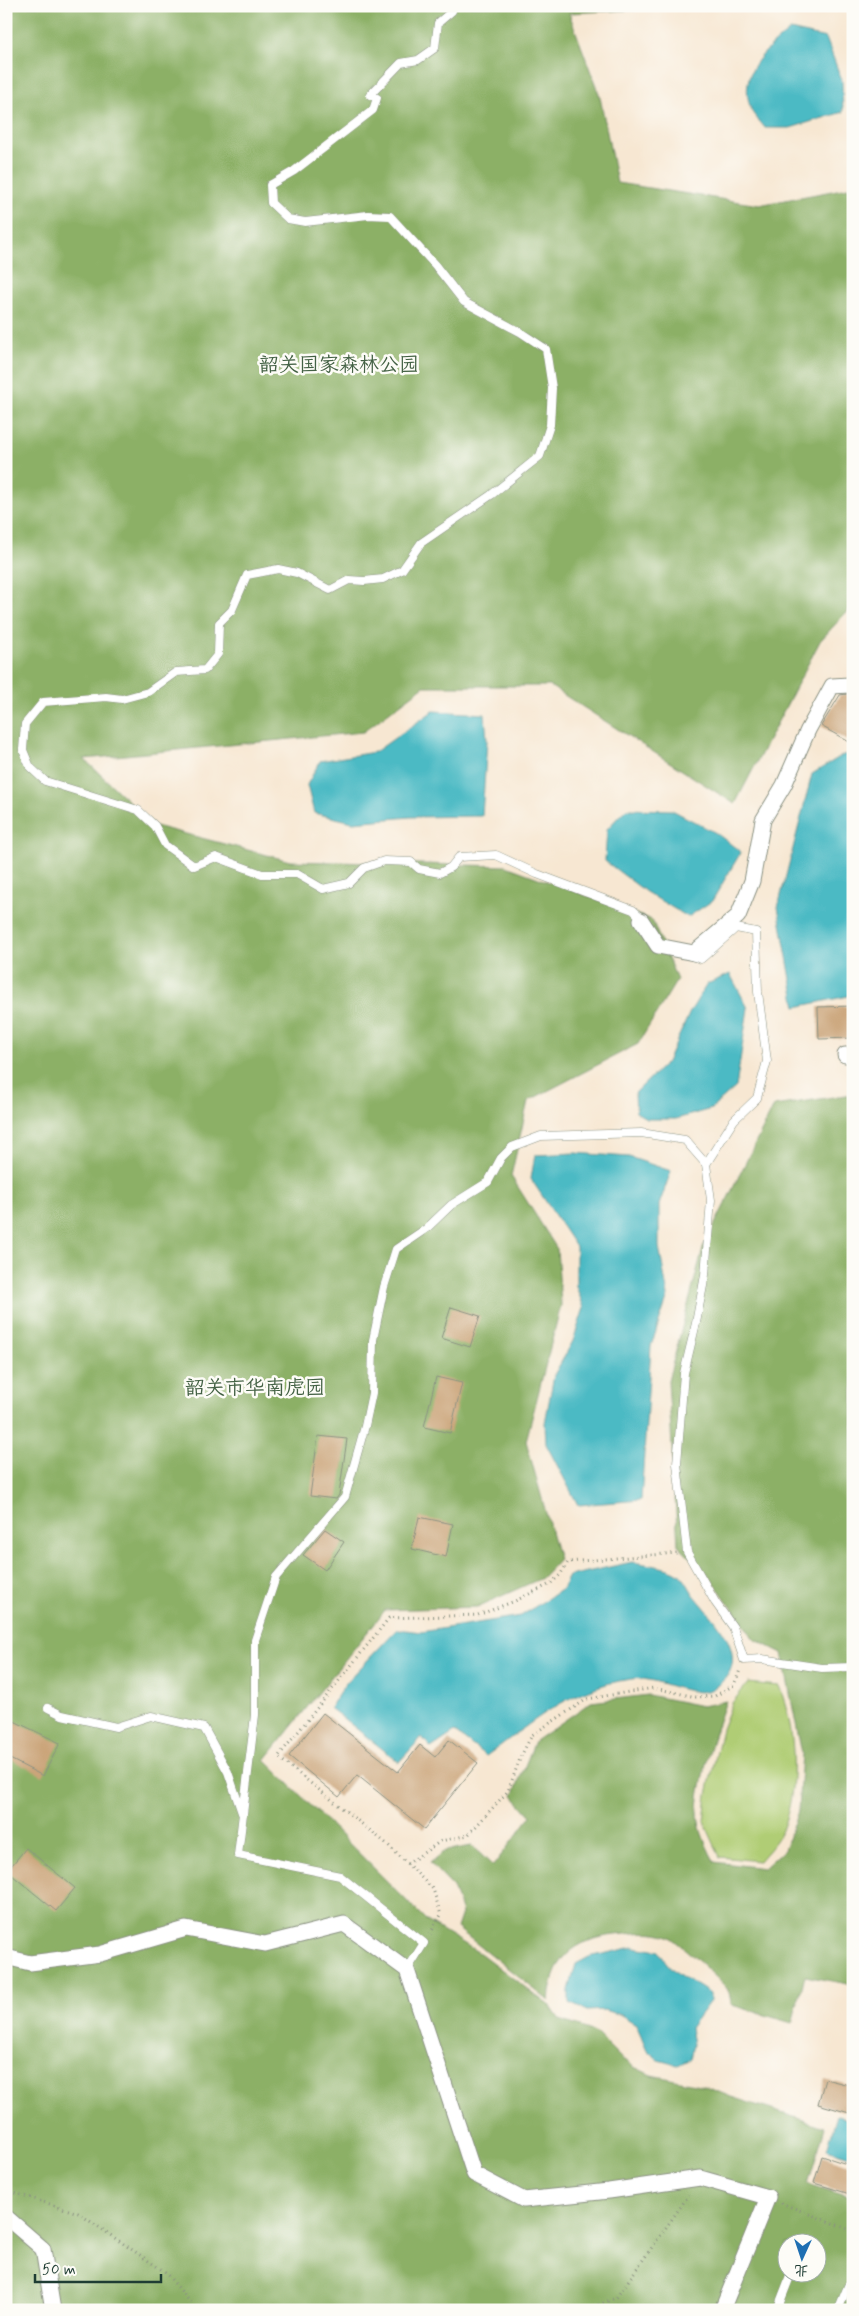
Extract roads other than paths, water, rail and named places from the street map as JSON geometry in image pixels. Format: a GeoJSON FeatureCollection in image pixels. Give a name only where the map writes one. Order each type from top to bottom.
{"type":"FeatureCollection","features":[{"type":"Feature","properties":{"kind":"street"},"geometry":{"type":"LineString","coordinates":[[641,920],[658,946],[694,953],[738,916],[752,881],[763,820],[784,785],[808,730],[832,686],[849,685],[853,687]]}},
{"type":"Feature","properties":{"kind":"street"},"geometry":{"type":"LineString","coordinates":[[6,1957],[30,1963],[100,1954],[186,1929],[265,1944],[344,1924],[407,1970],[474,2174],[524,2200],[609,2191],[700,2178],[767,2197],[722,2310]]}},
{"type":"Feature","properties":{"kind":"street"},"geometry":{"type":"LineString","coordinates":[[6,2217],[43,2250],[53,2310]]}},
{"type":"Feature","properties":{"kind":"lane"},"geometry":{"type":"LineString","coordinates":[[452,6],[452,11],[438,23],[435,48],[418,60],[401,63],[370,95],[377,98],[373,110],[294,171],[270,185],[271,203],[288,218],[305,222],[368,215],[390,216],[464,302],[520,332],[546,349],[552,388],[550,425],[540,456],[491,495],[420,543],[402,570],[383,578],[364,582],[349,580],[330,590],[297,573],[278,569],[246,575],[232,610],[219,623],[218,654],[204,670],[176,672],[148,692],[122,699],[106,697],[43,702],[25,724],[23,750],[30,767],[45,781],[138,810],[155,826],[165,845],[194,866],[216,857],[262,874],[298,874],[323,889],[349,883],[364,868],[384,861],[411,862],[419,869],[440,873],[451,867],[459,857],[496,855],[537,874],[633,910],[652,927],[655,934],[682,954],[701,959],[736,928],[756,932],[758,992],[767,1061],[757,1098],[734,1120],[706,1164]]}},
{"type":"Feature","properties":{"kind":"lane"},"geometry":{"type":"LineString","coordinates":[[407,1970],[424,1943],[340,1876],[238,1855],[255,1714],[255,1640],[276,1577],[345,1497],[365,1426],[372,1393],[373,1340],[384,1287],[396,1249],[428,1228],[451,1205],[488,1182],[501,1158],[512,1147],[541,1136],[641,1133],[684,1140],[706,1164],[711,1200],[705,1274],[684,1373],[677,1464],[688,1552],[715,1602],[733,1628],[744,1660],[762,1659],[822,1668],[853,1667]]}},
{"type":"Feature","properties":{"kind":"lane"},"geometry":{"type":"LineString","coordinates":[[48,1708],[62,1715],[116,1726],[152,1716],[204,1728],[228,1772],[243,1814]]}},
{"type":"Feature","properties":{"kind":"lane"},"geometry":{"type":"LineString","coordinates":[[777,2310],[787,2284]]}},
{"type":"Feature","properties":{"kind":"lane"},"geometry":{"type":"LineString","coordinates":[[838,2310],[848,2286]]}},
{"type":"Feature","properties":{"kind":"water"},"geometry":{"type":"Polygon","coordinates":[[[790,30],[826,38],[842,81],[843,112],[790,128],[765,128],[752,112],[748,96],[748,84],[756,63],[763,54],[790,30]]]}},
{"type":"Feature","properties":{"kind":"water"},"geometry":{"type":"Polygon","coordinates":[[[433,711],[485,714],[487,741],[482,816],[410,817],[353,822],[314,813],[307,785],[320,761],[375,752],[433,711]]]}},
{"type":"Feature","properties":{"kind":"water"},"geometry":{"type":"Polygon","coordinates":[[[853,754],[853,995],[796,1007],[778,907],[812,774],[843,755],[853,754]]]}},
{"type":"Feature","properties":{"kind":"water"},"geometry":{"type":"Polygon","coordinates":[[[626,809],[672,810],[716,833],[741,852],[712,901],[688,917],[646,892],[605,861],[607,829],[626,809]]]}},
{"type":"Feature","properties":{"kind":"water"},"geometry":{"type":"Polygon","coordinates":[[[730,974],[748,1008],[736,1087],[711,1109],[676,1119],[647,1119],[636,1112],[635,1093],[667,1062],[690,1012],[707,984],[730,974]]]}},
{"type":"Feature","properties":{"kind":"water"},"geometry":{"type":"Polygon","coordinates":[[[575,1153],[629,1157],[671,1171],[659,1205],[659,1247],[668,1296],[651,1346],[641,1500],[578,1505],[546,1444],[545,1423],[554,1375],[573,1341],[584,1308],[576,1286],[576,1247],[531,1179],[535,1155],[575,1153]]]}},
{"type":"Feature","properties":{"kind":"water"},"geometry":{"type":"Polygon","coordinates":[[[632,1562],[663,1568],[679,1574],[722,1630],[729,1642],[732,1655],[731,1667],[725,1678],[712,1689],[704,1692],[695,1692],[651,1680],[640,1679],[609,1683],[570,1698],[553,1708],[486,1756],[455,1732],[431,1748],[422,1737],[399,1762],[330,1708],[345,1684],[397,1629],[421,1632],[521,1616],[562,1589],[569,1576],[632,1562]]]}},
{"type":"Feature","properties":{"kind":"water"},"geometry":{"type":"Polygon","coordinates":[[[634,1947],[659,1951],[676,1972],[710,1994],[710,2001],[690,2028],[693,2044],[690,2059],[678,2065],[659,2060],[647,2050],[636,2024],[621,2015],[605,2010],[587,2011],[569,2003],[569,1990],[576,1964],[589,1957],[634,1947]]]}},
{"type":"Feature","properties":{"kind":"water"},"geometry":{"type":"Polygon","coordinates":[[[837,2116],[853,2121],[853,2157],[827,2149],[837,2116]]]}},
{"type":"Feature","properties":{"kind":"park label","name":"韶关国家森林公园"},"geometry":{"type":"Point","coordinates":[339,364]}},
{"type":"Feature","properties":{"kind":"park label","name":"韶关市华南虎园"},"geometry":{"type":"Point","coordinates":[255,1387]}}]}
